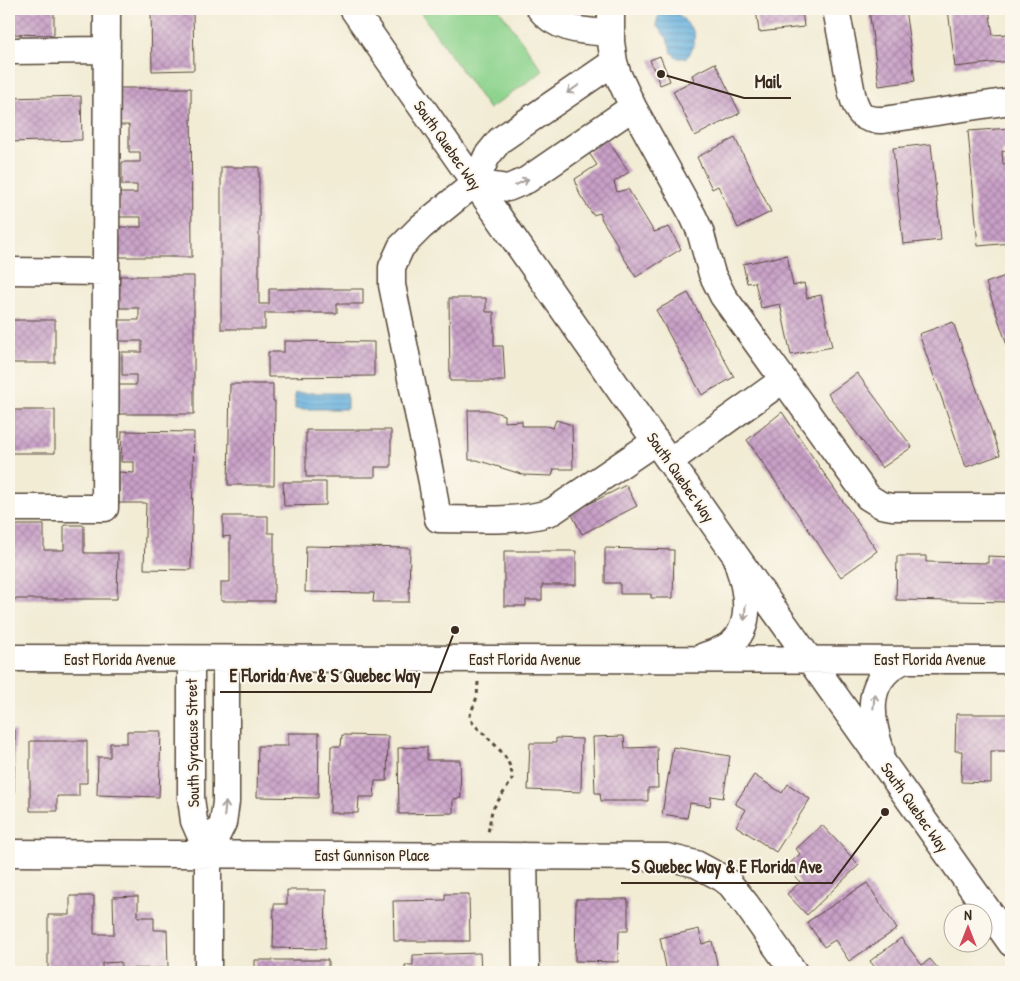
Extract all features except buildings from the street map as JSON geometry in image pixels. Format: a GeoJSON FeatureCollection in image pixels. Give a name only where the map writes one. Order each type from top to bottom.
{"type":"FeatureCollection","features":[{"type":"Feature","properties":{"kind":"street"},"geometry":{"type":"LineString","coordinates":[[9,508],[105,508],[107,9]]}},
{"type":"Feature","properties":{"kind":"street","name":"South Quebec Way"},"geometry":{"type":"LineString","coordinates":[[353,9],[731,549],[1011,943]]}},
{"type":"Feature","properties":{"kind":"street"},"geometry":{"type":"LineString","coordinates":[[540,9],[550,19],[566,27],[610,21],[614,62],[633,107],[700,230],[709,265],[719,288],[864,492],[881,505],[892,507],[1011,507]]}},
{"type":"Feature","properties":{"kind":"street"},"geometry":{"type":"LineString","coordinates":[[836,9],[852,94],[856,107],[864,117],[871,120],[883,120],[1011,101]]}},
{"type":"Feature","properties":{"kind":"street"},"geometry":{"type":"LineString","coordinates":[[9,51],[107,50]]}},
{"type":"Feature","properties":{"kind":"street"},"geometry":{"type":"LineString","coordinates":[[614,62],[500,140],[487,156],[475,183],[407,240],[396,254],[392,267],[394,296],[438,519],[514,518],[545,515],[553,512],[663,451],[783,380]]}},
{"type":"Feature","properties":{"kind":"street"},"geometry":{"type":"LineString","coordinates":[[475,183],[508,188],[527,180],[633,107]]}},
{"type":"Feature","properties":{"kind":"street"},"geometry":{"type":"LineString","coordinates":[[9,271],[106,272]]}},
{"type":"Feature","properties":{"kind":"street"},"geometry":{"type":"LineString","coordinates":[[699,658],[730,645],[742,630],[746,609],[745,596],[739,569],[731,549]]}},
{"type":"Feature","properties":{"kind":"street","name":"East Florida Avenue"},"geometry":{"type":"LineString","coordinates":[[9,658],[1011,660]]}},
{"type":"Feature","properties":{"kind":"street","name":"South Syracuse Street"},"geometry":{"type":"LineString","coordinates":[[191,659],[191,798],[194,821],[208,854],[208,972]]}},
{"type":"Feature","properties":{"kind":"street","name":"South Syracuse Street"},"geometry":{"type":"LineString","coordinates":[[208,854],[223,822],[226,802],[226,659]]}},
{"type":"Feature","properties":{"kind":"street"},"geometry":{"type":"LineString","coordinates":[[886,765],[874,724],[873,699],[880,678],[895,664],[906,660]]}},
{"type":"Feature","properties":{"kind":"street","name":"East Gunnison Place"},"geometry":{"type":"LineString","coordinates":[[9,853],[667,857],[696,864],[730,884],[794,972]]}},
{"type":"Feature","properties":{"kind":"street"},"geometry":{"type":"LineString","coordinates":[[524,856],[526,972]]}},
{"type":"Feature","properties":{"kind":"path"},"geometry":{"type":"LineString","coordinates":[[478,659],[477,697],[470,715],[472,722],[502,754],[509,764],[512,774],[512,780],[496,802],[490,816],[487,856]]}},
{"type":"Feature","properties":{"kind":"green space"},"geometry":{"type":"Polygon","coordinates":[[[418,9],[499,9],[543,71],[489,109],[418,9]]]}},
{"type":"Feature","properties":{"kind":"water"},"geometry":{"type":"Polygon","coordinates":[[[664,11],[676,12],[694,33],[693,47],[686,58],[678,58],[672,53],[667,38],[656,25],[658,17],[664,11]]]}},
{"type":"Feature","properties":{"kind":"water"},"geometry":{"type":"Polygon","coordinates":[[[295,393],[347,393],[347,409],[295,409],[295,393]]]}},
{"type":"Feature","properties":{"kind":"place","name":"Mail"},"geometry":{"type":"Point","coordinates":[661,74]}},
{"type":"Feature","properties":{"kind":"place","name":"E Florida Ave & S Quebec Way"},"geometry":{"type":"Point","coordinates":[455,630]}},
{"type":"Feature","properties":{"kind":"place","name":"S Quebec Way & E Florida Ave"},"geometry":{"type":"Point","coordinates":[885,812]}}]}
